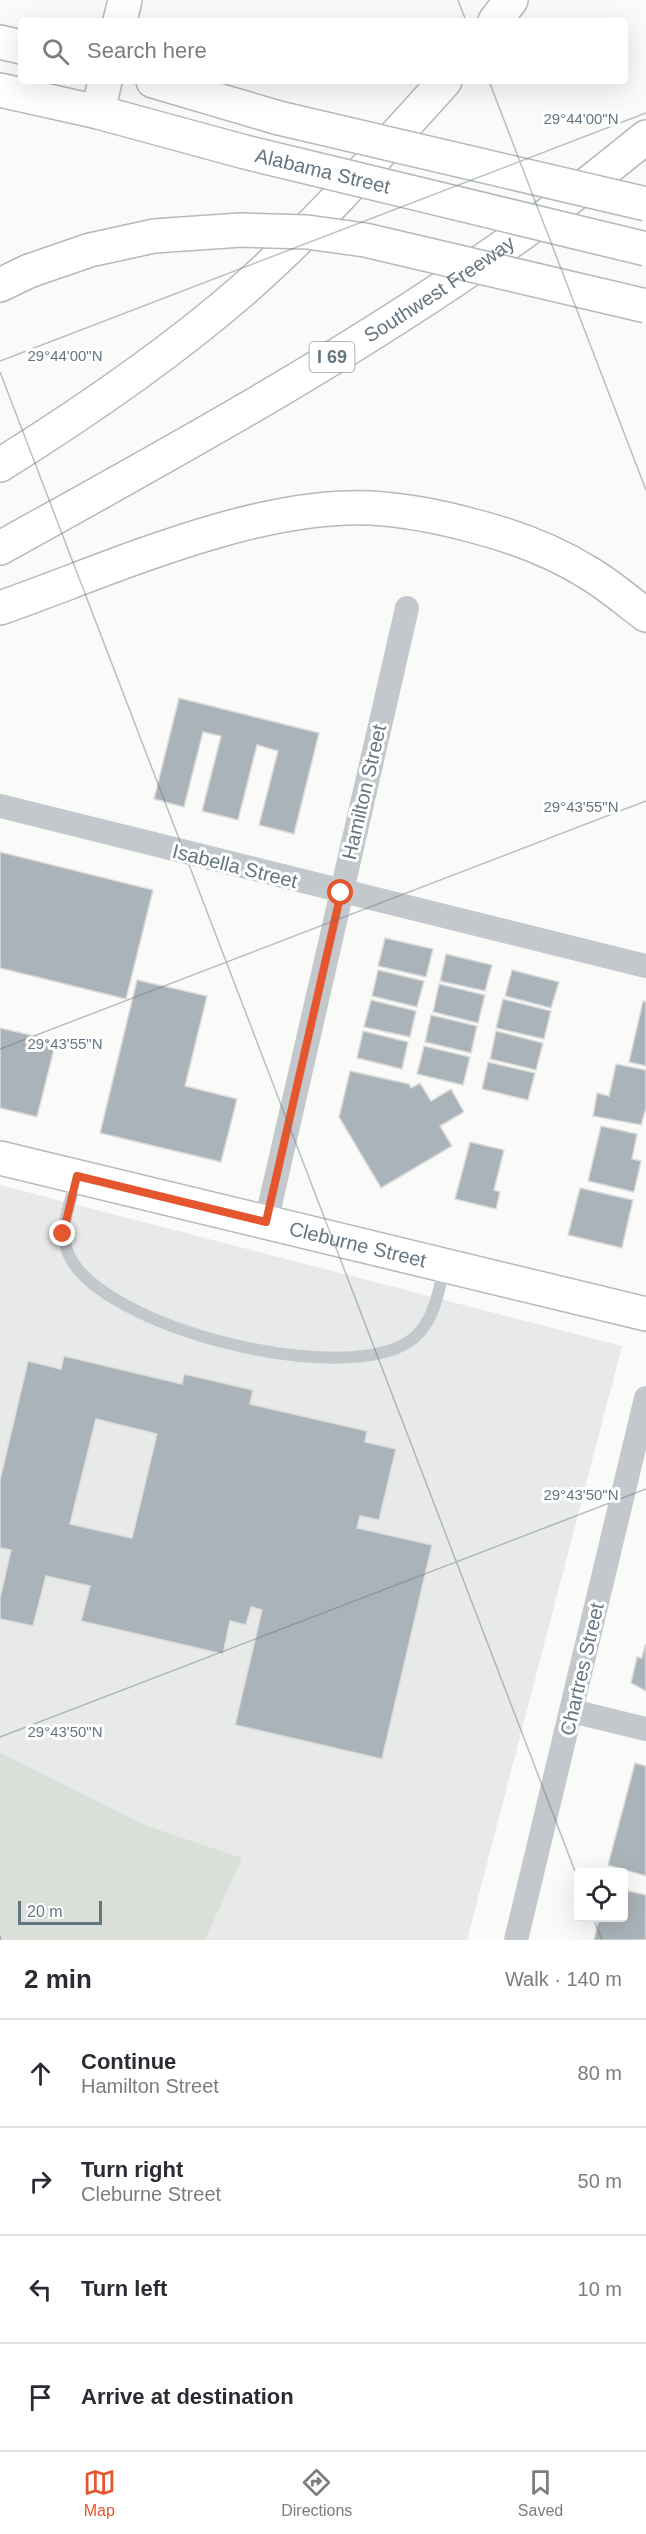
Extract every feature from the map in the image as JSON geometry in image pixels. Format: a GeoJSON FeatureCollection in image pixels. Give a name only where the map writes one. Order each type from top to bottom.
{"type":"FeatureCollection","features":[{"type":"Feature","properties":{"kind":"main road"},"geometry":{"type":"LineString","coordinates":[[121,18],[125,0]]}},
{"type":"Feature","properties":{"kind":"main road"},"geometry":{"type":"LineString","coordinates":[[497,18],[511,0]]}},
{"type":"Feature","properties":{"kind":"main road"},"geometry":{"type":"LineString","coordinates":[[0,42],[18,46]]}},
{"type":"Feature","properties":{"kind":"main road","name":"Alabama Street"},"geometry":{"type":"LineString","coordinates":[[164,84],[279,117],[646,204]]}},
{"type":"Feature","properties":{"kind":"main road"},"geometry":{"type":"LineString","coordinates":[[0,465],[95,405],[170,351],[245,289],[365,170],[442,84]]}},
{"type":"Feature","properties":{"kind":"main road","name":"Alabama Street"},"geometry":{"type":"LineString","coordinates":[[0,90],[101,96],[245,152],[646,249]]}},
{"type":"Feature","properties":{"kind":"main road","name":"Southwest Freeway"},"geometry":{"type":"LineString","coordinates":[[0,548],[256,403],[394,319],[521,234],[646,137]]}},
{"type":"Feature","properties":{"kind":"main road"},"geometry":{"type":"LineString","coordinates":[[0,285],[29,271],[90,250],[154,236],[241,230],[307,232],[365,240],[646,306]]}},
{"type":"Feature","properties":{"kind":"main road"},"geometry":{"type":"LineString","coordinates":[[0,608],[192,540],[259,521],[322,511],[370,508],[417,513],[504,534],[588,572],[646,615]]}},
{"type":"Feature","properties":{"kind":"main road","name":"Cleburne Street"},"geometry":{"type":"LineString","coordinates":[[0,1158],[646,1314]]}},
{"type":"Feature","properties":{"kind":"street","name":"Hamilton Street"},"geometry":{"type":"LineString","coordinates":[[266,1222],[407,608]]}},
{"type":"Feature","properties":{"kind":"street","name":"Isabella Street"},"geometry":{"type":"LineString","coordinates":[[0,806],[341,893],[646,966]]}},
{"type":"Feature","properties":{"kind":"street","name":"Chartres Street"},"geometry":{"type":"LineString","coordinates":[[516,1940],[646,1398]]}},
{"type":"Feature","properties":{"kind":"street"},"geometry":{"type":"LineString","coordinates":[[572,1711],[646,1729]]}},
{"type":"Feature","properties":{"kind":"lane"},"geometry":{"type":"LineString","coordinates":[[77,1176],[63,1234],[68,1253],[81,1274],[115,1302],[211,1340],[309,1359],[358,1357],[393,1350],[414,1337],[428,1321],[445,1266]]}},
{"type":"Feature","properties":{"kind":"shaded area"},"geometry":{"type":"Polygon","coordinates":[[[0,1185],[622,1346],[467,1940],[0,1940],[0,1185]]]}},
{"type":"Feature","properties":{"kind":"shaded area"},"geometry":{"type":"Polygon","coordinates":[[[0,1753],[144,1825],[242,1858],[205,1940],[0,1940],[0,1753]]]}},
{"type":"Feature","properties":{"kind":"building"},"geometry":{"type":"Polygon","coordinates":[[[179,698],[319,733],[294,834],[259,825],[278,751],[257,745],[238,820],[202,811],[221,736],[203,732],[184,807],[154,799],[179,698]]]}},
{"type":"Feature","properties":{"kind":"building"},"geometry":{"type":"Polygon","coordinates":[[[0,852],[153,890],[126,999],[0,968],[0,852]]]}},
{"type":"Feature","properties":{"kind":"building"},"geometry":{"type":"Polygon","coordinates":[[[385,938],[433,949],[426,977],[378,966],[385,938]]]}},
{"type":"Feature","properties":{"kind":"building"},"geometry":{"type":"Polygon","coordinates":[[[446,954],[492,965],[485,991],[440,981],[446,954]]]}},
{"type":"Feature","properties":{"kind":"building"},"geometry":{"type":"Polygon","coordinates":[[[378,970],[424,981],[417,1007],[372,996],[378,970]]]}},
{"type":"Feature","properties":{"kind":"building"},"geometry":{"type":"Polygon","coordinates":[[[512,970],[559,982],[551,1008],[505,996],[512,970]]]}},
{"type":"Feature","properties":{"kind":"building"},"geometry":{"type":"Polygon","coordinates":[[[137,980],[207,996],[185,1086],[237,1099],[221,1162],[100,1133],[137,980]]]}},
{"type":"Feature","properties":{"kind":"building"},"geometry":{"type":"Polygon","coordinates":[[[439,984],[485,995],[478,1023],[433,1012],[439,984]]]}},
{"type":"Feature","properties":{"kind":"building"},"geometry":{"type":"Polygon","coordinates":[[[503,999],[551,1011],[544,1039],[496,1028],[503,999]]]}},
{"type":"Feature","properties":{"kind":"building"},"geometry":{"type":"Polygon","coordinates":[[[371,1000],[416,1011],[410,1037],[364,1027],[371,1000]]]}},
{"type":"Feature","properties":{"kind":"building"},"geometry":{"type":"Polygon","coordinates":[[[643,1001],[646,1002],[646,1066],[629,1062],[643,1001]]]}},
{"type":"Feature","properties":{"kind":"building"},"geometry":{"type":"Polygon","coordinates":[[[431,1015],[477,1026],[471,1053],[425,1042],[431,1015]]]}},
{"type":"Feature","properties":{"kind":"building"},"geometry":{"type":"Polygon","coordinates":[[[0,1028],[56,1041],[37,1117],[0,1108],[0,1028]]]}},
{"type":"Feature","properties":{"kind":"building"},"geometry":{"type":"Polygon","coordinates":[[[363,1031],[408,1042],[402,1069],[357,1058],[363,1031]]]}},
{"type":"Feature","properties":{"kind":"building"},"geometry":{"type":"Polygon","coordinates":[[[496,1031],[543,1043],[536,1070],[490,1059],[496,1031]]]}},
{"type":"Feature","properties":{"kind":"building"},"geometry":{"type":"Polygon","coordinates":[[[424,1046],[470,1057],[463,1085],[417,1074],[424,1046]]]}},
{"type":"Feature","properties":{"kind":"building"},"geometry":{"type":"Polygon","coordinates":[[[488,1062],[535,1073],[528,1100],[482,1089],[488,1062]]]}},
{"type":"Feature","properties":{"kind":"building"},"geometry":{"type":"Polygon","coordinates":[[[616,1064],[646,1070],[646,1108],[641,1125],[593,1116],[597,1093],[609,1096],[616,1064]]]}},
{"type":"Feature","properties":{"kind":"building"},"geometry":{"type":"Polygon","coordinates":[[[350,1071],[409,1084],[411,1088],[420,1083],[431,1101],[451,1089],[464,1112],[440,1126],[452,1146],[381,1188],[339,1117],[350,1071]]]}},
{"type":"Feature","properties":{"kind":"building"},"geometry":{"type":"Polygon","coordinates":[[[601,1126],[637,1134],[632,1159],[641,1161],[634,1192],[588,1181],[601,1126]]]}},
{"type":"Feature","properties":{"kind":"building"},"geometry":{"type":"Polygon","coordinates":[[[470,1142],[504,1150],[494,1190],[500,1192],[496,1209],[455,1199],[470,1142]]]}},
{"type":"Feature","properties":{"kind":"building"},"geometry":{"type":"Polygon","coordinates":[[[580,1188],[633,1200],[622,1248],[568,1235],[580,1188]]]}},
{"type":"Feature","properties":{"kind":"building"},"geometry":{"type":"Polygon","coordinates":[[[64,1356],[182,1384],[184,1374],[253,1390],[250,1404],[367,1431],[365,1442],[396,1449],[379,1520],[360,1516],[357,1528],[432,1545],[382,1759],[235,1725],[262,1610],[251,1607],[246,1625],[230,1621],[223,1654],[81,1621],[90,1586],[46,1576],[33,1626],[0,1619],[0,1598],[11,1550],[0,1548],[0,1480],[28,1361],[61,1369],[64,1356]],[[96,1419],[70,1524],[132,1538],[157,1434],[96,1419]]]}},
{"type":"Feature","properties":{"kind":"building"},"geometry":{"type":"Polygon","coordinates":[[[645,1645],[646,1691],[631,1683],[637,1657],[642,1658],[645,1645]]]}},
{"type":"Feature","properties":{"kind":"building"},"geometry":{"type":"Polygon","coordinates":[[[635,1763],[646,1766],[646,1876],[628,1871],[628,1868],[608,1865],[635,1763]]]}},
{"type":"Feature","properties":{"kind":"building"},"geometry":{"type":"Polygon","coordinates":[[[628,1891],[646,1895],[646,1940],[594,1940],[598,1922],[628,1922],[628,1891]]]}},
{"type":"Feature","properties":{"kind":"route"},"geometry":{"type":"LineString","coordinates":[[63,1234],[77,1176],[266,1222],[341,893]]}}]}
